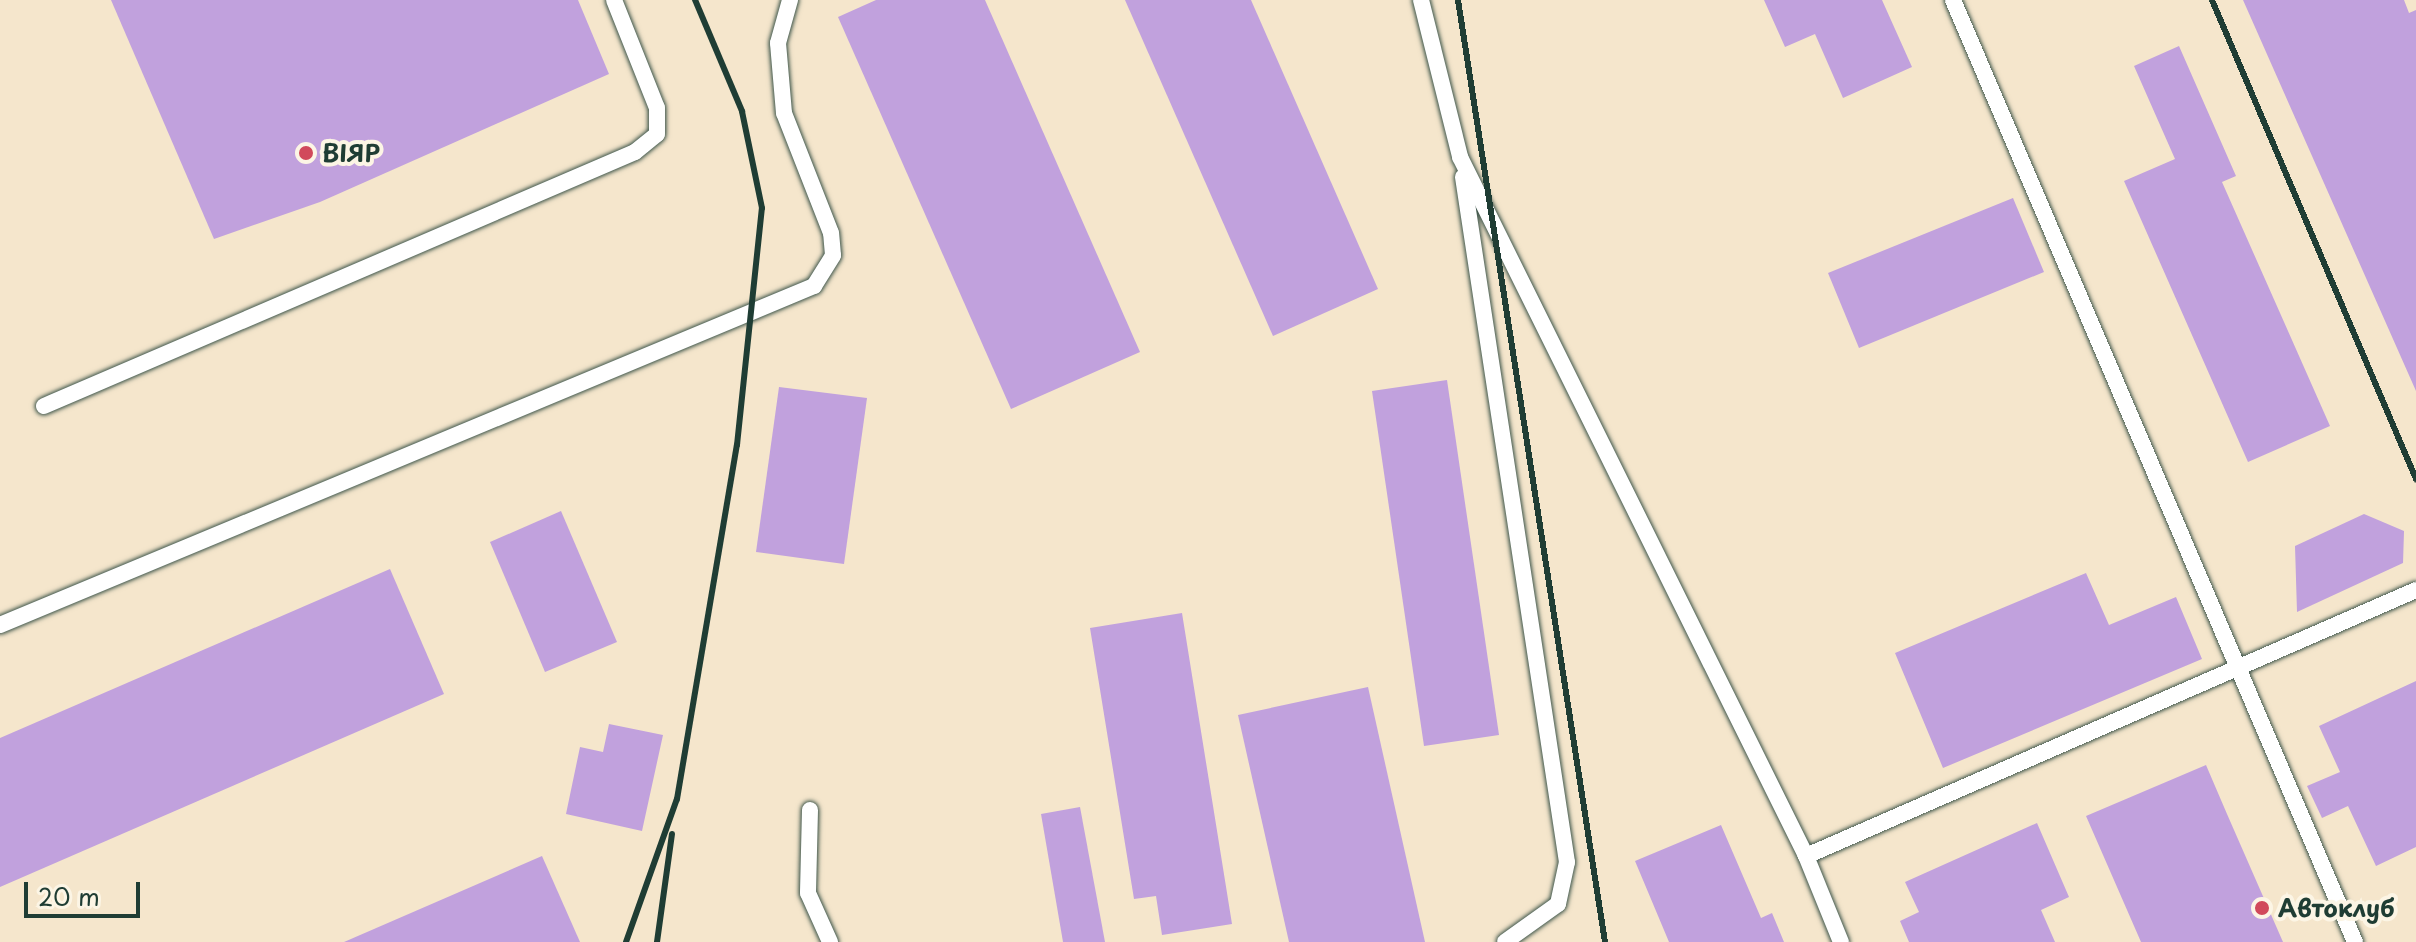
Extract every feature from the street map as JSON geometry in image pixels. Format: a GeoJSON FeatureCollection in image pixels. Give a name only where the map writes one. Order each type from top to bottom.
{"type":"FeatureCollection","features":[{"type":"Feature","properties":{"kind":"lane"},"geometry":{"type":"LineString","coordinates":[[44,406],[635,152],[657,134],[657,108],[614,0]]}},
{"type":"Feature","properties":{"kind":"lane"},"geometry":{"type":"LineString","coordinates":[[0,625],[814,286],[833,255],[831,233],[784,113],[778,43],[790,0]]}},
{"type":"Feature","properties":{"kind":"lane"},"geometry":{"type":"LineString","coordinates":[[1421,0],[1460,157],[1567,862],[1558,904],[1505,942]]}},
{"type":"Feature","properties":{"kind":"lane"},"geometry":{"type":"LineString","coordinates":[[1953,0],[2240,663],[2355,942]]}},
{"type":"Feature","properties":{"kind":"lane"},"geometry":{"type":"LineString","coordinates":[[1460,157],[1806,856],[1841,942]]}},
{"type":"Feature","properties":{"kind":"lane"},"geometry":{"type":"LineString","coordinates":[[1806,856],[2240,663],[2416,590]]}},
{"type":"Feature","properties":{"kind":"lane"},"geometry":{"type":"LineString","coordinates":[[810,810],[808,893],[830,942]]}},
{"type":"Feature","properties":{"kind":"building","name":"ВІЯР"},"geometry":{"type":"Polygon","coordinates":[[[111,0],[578,0],[609,74],[320,202],[214,239],[111,0]]]}},
{"type":"Feature","properties":{"kind":"building"},"geometry":{"type":"Polygon","coordinates":[[[876,0],[985,0],[1140,352],[1011,409],[838,17],[876,0]]]}},
{"type":"Feature","properties":{"kind":"building"},"geometry":{"type":"Polygon","coordinates":[[[1125,0],[1251,0],[1378,289],[1273,336],[1125,0]]]}},
{"type":"Feature","properties":{"kind":"building"},"geometry":{"type":"Polygon","coordinates":[[[1764,0],[1882,0],[1912,67],[1843,98],[1815,34],[1785,47],[1764,0]]]}},
{"type":"Feature","properties":{"kind":"building"},"geometry":{"type":"Polygon","coordinates":[[[2243,0],[2404,0],[2409,13],[2416,10],[2416,391],[2243,0]]]}},
{"type":"Feature","properties":{"kind":"building"},"geometry":{"type":"Polygon","coordinates":[[[2179,46],[2236,176],[2222,182],[2330,426],[2248,462],[2124,181],[2175,159],[2134,66],[2179,46]]]}},
{"type":"Feature","properties":{"kind":"building"},"geometry":{"type":"Polygon","coordinates":[[[2013,198],[2044,272],[1859,348],[1828,273],[2013,198]]]}},
{"type":"Feature","properties":{"kind":"building"},"geometry":{"type":"Polygon","coordinates":[[[1447,380],[1499,735],[1424,746],[1372,391],[1447,380]]]}},
{"type":"Feature","properties":{"kind":"building"},"geometry":{"type":"Polygon","coordinates":[[[779,387],[867,398],[844,564],[756,552],[779,387]]]}},
{"type":"Feature","properties":{"kind":"building"},"geometry":{"type":"Polygon","coordinates":[[[561,511],[617,642],[545,672],[490,542],[561,511]]]}},
{"type":"Feature","properties":{"kind":"building"},"geometry":{"type":"Polygon","coordinates":[[[2364,514],[2404,531],[2403,563],[2297,612],[2295,546],[2364,514]]]}},
{"type":"Feature","properties":{"kind":"building"},"geometry":{"type":"Polygon","coordinates":[[[390,569],[444,694],[0,887],[0,738],[390,569]]]}},
{"type":"Feature","properties":{"kind":"building"},"geometry":{"type":"Polygon","coordinates":[[[2086,573],[2109,625],[2176,597],[2202,659],[1943,768],[1895,653],[2086,573]]]}},
{"type":"Feature","properties":{"kind":"building"},"geometry":{"type":"Polygon","coordinates":[[[1182,613],[1232,924],[1162,935],[1156,896],[1134,899],[1090,628],[1182,613]]]}},
{"type":"Feature","properties":{"kind":"building"},"geometry":{"type":"Polygon","coordinates":[[[2416,681],[2416,847],[2376,866],[2348,806],[2322,818],[2307,786],[2340,772],[2319,726],[2416,681]]]}},
{"type":"Feature","properties":{"kind":"building"},"geometry":{"type":"Polygon","coordinates":[[[1368,687],[1425,942],[1289,942],[1238,715],[1368,687]]]}},
{"type":"Feature","properties":{"kind":"building"},"geometry":{"type":"Polygon","coordinates":[[[609,724],[663,735],[642,831],[566,814],[580,747],[603,752],[609,724]]]}},
{"type":"Feature","properties":{"kind":"building"},"geometry":{"type":"Polygon","coordinates":[[[2206,765],[2283,942],[2141,942],[2086,816],[2206,765]]]}},
{"type":"Feature","properties":{"kind":"building"},"geometry":{"type":"Polygon","coordinates":[[[1080,807],[1105,942],[1063,942],[1041,814],[1080,807]]]}},
{"type":"Feature","properties":{"kind":"building"},"geometry":{"type":"Polygon","coordinates":[[[2037,823],[2069,897],[2041,910],[2055,942],[1909,942],[1900,921],[1919,912],[1905,882],[2037,823]]]}},
{"type":"Feature","properties":{"kind":"building"},"geometry":{"type":"Polygon","coordinates":[[[1721,825],[1761,918],[1772,913],[1784,942],[1669,942],[1635,861],[1721,825]]]}},
{"type":"Feature","properties":{"kind":"building"},"geometry":{"type":"Polygon","coordinates":[[[542,856],[580,942],[344,942],[542,856]]]}},
{"type":"Feature","properties":{"kind":"railway"},"geometry":{"type":"LineString","coordinates":[[626,942],[677,799],[737,445],[762,208],[742,111],[695,0]]}},
{"type":"Feature","properties":{"kind":"railway"},"geometry":{"type":"LineString","coordinates":[[1458,0],[1605,942]]}},
{"type":"Feature","properties":{"kind":"railway"},"geometry":{"type":"LineString","coordinates":[[2212,0],[2416,479]]}},
{"type":"Feature","properties":{"kind":"railway"},"geometry":{"type":"LineString","coordinates":[[657,942],[672,834]]}},
{"type":"Feature","properties":{"kind":"place","name":"ВІЯР"},"geometry":{"type":"Point","coordinates":[306,153]}},
{"type":"Feature","properties":{"kind":"place","name":"Автоклуб"},"geometry":{"type":"Point","coordinates":[2262,908]}}]}
